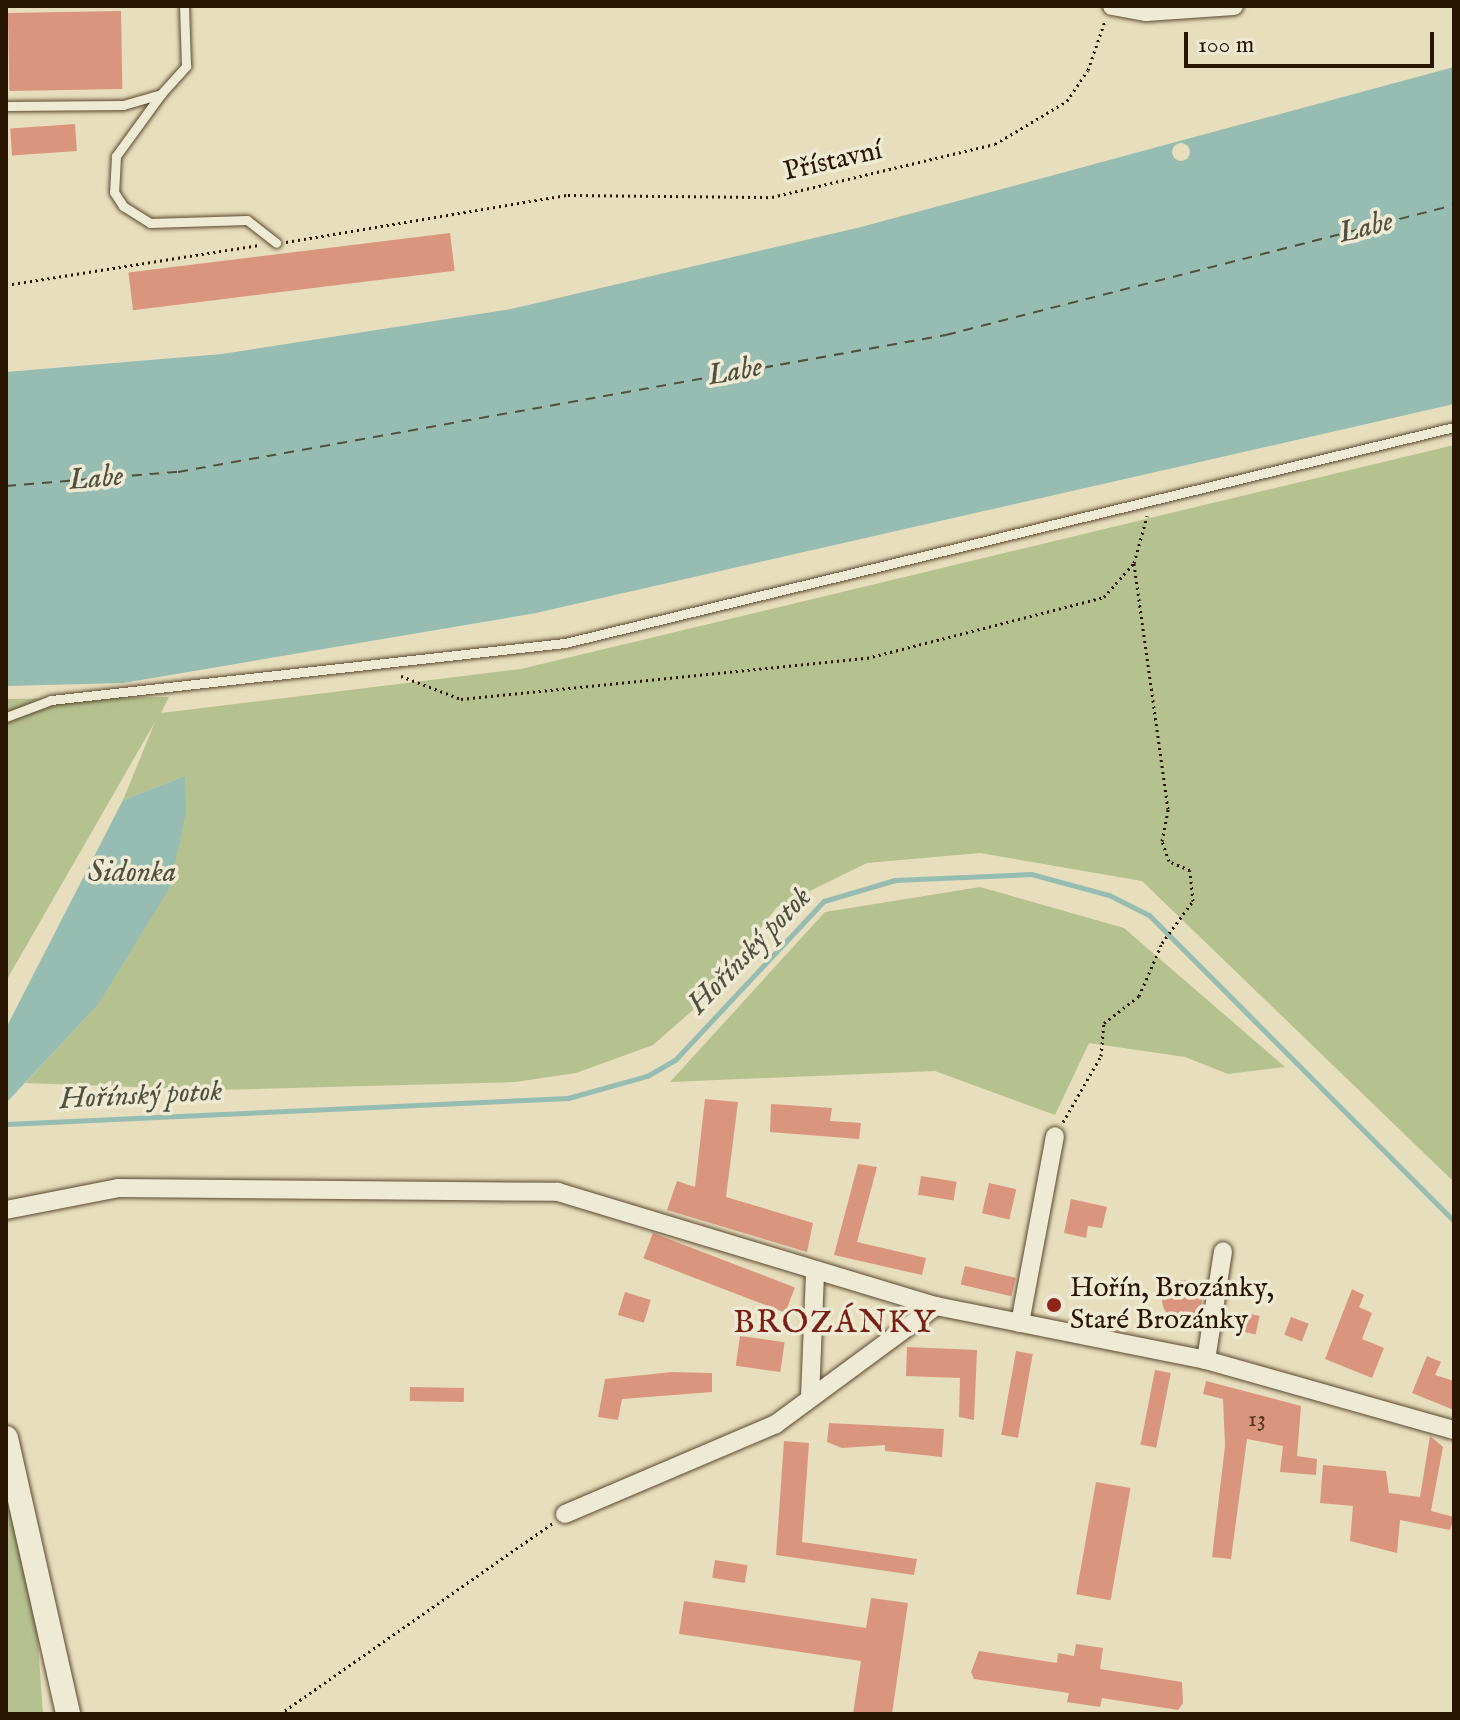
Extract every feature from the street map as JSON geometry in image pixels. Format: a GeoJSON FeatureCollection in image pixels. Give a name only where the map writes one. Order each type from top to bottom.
{"type":"FeatureCollection","features":[{"type":"Feature","properties":{"kind":"street"},"geometry":{"type":"LineString","coordinates":[[1111,6],[1146,12],[1234,6]]}},
{"type":"Feature","properties":{"kind":"street"},"geometry":{"type":"LineString","coordinates":[[1020,1323],[1055,1136]]}},
{"type":"Feature","properties":{"kind":"street"},"geometry":{"type":"LineString","coordinates":[[6,1210],[118,1188],[558,1192],[936,1306],[1206,1360],[1454,1430]]}},
{"type":"Feature","properties":{"kind":"street"},"geometry":{"type":"LineString","coordinates":[[1206,1360],[1223,1251]]}},
{"type":"Feature","properties":{"kind":"street"},"geometry":{"type":"LineString","coordinates":[[810,1398],[815,1272]]}},
{"type":"Feature","properties":{"kind":"street"},"geometry":{"type":"LineString","coordinates":[[565,1514],[776,1424],[936,1306]]}},
{"type":"Feature","properties":{"kind":"street"},"geometry":{"type":"LineString","coordinates":[[6,1438],[68,1714]]}},
{"type":"Feature","properties":{"kind":"lane"},"geometry":{"type":"LineString","coordinates":[[184,6],[186,66],[161,94],[116,156],[114,192],[123,206],[150,223],[247,220],[276,243]]}},
{"type":"Feature","properties":{"kind":"lane"},"geometry":{"type":"LineString","coordinates":[[6,106],[123,105],[161,94]]}},
{"type":"Feature","properties":{"kind":"lane"},"geometry":{"type":"LineString","coordinates":[[6,717],[51,700],[383,669],[580,639],[1454,427]]}},
{"type":"Feature","properties":{"kind":"path","name":"Přístavní"},"geometry":{"type":"LineString","coordinates":[[6,285],[490,213],[568,195],[772,197],[995,144],[1067,101],[1088,70],[1111,6]]}},
{"type":"Feature","properties":{"kind":"path"},"geometry":{"type":"LineString","coordinates":[[1055,1136],[1101,1056],[1104,1023],[1139,996],[1163,941],[1193,901],[1190,870],[1169,861],[1162,841],[1168,809],[1134,563],[1152,501]]}},
{"type":"Feature","properties":{"kind":"path"},"geometry":{"type":"LineString","coordinates":[[383,669],[461,699],[867,658],[1104,597],[1134,563]]}},
{"type":"Feature","properties":{"kind":"path"},"geometry":{"type":"LineString","coordinates":[[280,1714],[565,1514]]}},
{"type":"Feature","properties":{"kind":"green space"},"geometry":{"type":"Polygon","coordinates":[[[1454,445],[1454,1182],[1142,881],[980,853],[867,863],[777,907],[701,1003],[653,1045],[576,1073],[515,1082],[217,1090],[25,1083],[97,1006],[185,776],[123,800],[155,722],[6,981],[6,699],[169,697],[161,713],[521,669],[1454,445]]]}},
{"type":"Feature","properties":{"kind":"green space"},"geometry":{"type":"Polygon","coordinates":[[[980,887],[1124,928],[1285,1067],[1228,1074],[1185,1057],[1089,1043],[1055,1115],[935,1071],[670,1082],[825,912],[980,887]]]}},
{"type":"Feature","properties":{"kind":"green space"},"geometry":{"type":"Polygon","coordinates":[[[6,1487],[37,1629],[43,1714],[6,1714],[6,1487]]]}},
{"type":"Feature","properties":{"kind":"water","name":"Labe"},"geometry":{"type":"Polygon","coordinates":[[[1454,67],[1454,404],[536,613],[123,683],[6,686],[6,372],[222,354],[511,309],[861,227],[1454,67]]]}},
{"type":"Feature","properties":{"kind":"water","name":"Sidonka"},"geometry":{"type":"Polygon","coordinates":[[[185,776],[186,812],[170,887],[97,1006],[6,1103],[6,1028],[123,800],[185,776]]]}},
{"type":"Feature","properties":{"kind":"pier"},"geometry":{"type":"Polygon","coordinates":[[[1177,143],[1185,143],[1190,152],[1188,159],[1177,161],[1172,156],[1172,148],[1177,143]]]}},
{"type":"Feature","properties":{"kind":"building"},"geometry":{"type":"Polygon","coordinates":[[[121,11],[122,89],[9,91],[8,13],[121,11]]]}},
{"type":"Feature","properties":{"kind":"building"},"geometry":{"type":"Polygon","coordinates":[[[75,124],[77,151],[12,155],[10,129],[75,124]]]}},
{"type":"Feature","properties":{"kind":"building"},"geometry":{"type":"Polygon","coordinates":[[[450,233],[455,271],[133,310],[128,272],[450,233]]]}},
{"type":"Feature","properties":{"kind":"building"},"geometry":{"type":"Polygon","coordinates":[[[705,1099],[738,1102],[726,1197],[813,1223],[807,1252],[667,1210],[677,1181],[695,1187],[705,1099]]]}},
{"type":"Feature","properties":{"kind":"building"},"geometry":{"type":"Polygon","coordinates":[[[771,1104],[832,1108],[830,1121],[861,1123],[859,1139],[770,1132],[771,1104]]]}},
{"type":"Feature","properties":{"kind":"building"},"geometry":{"type":"Polygon","coordinates":[[[858,1164],[877,1167],[857,1242],[926,1258],[922,1275],[834,1255],[858,1164]]]}},
{"type":"Feature","properties":{"kind":"building"},"geometry":{"type":"Polygon","coordinates":[[[921,1176],[957,1182],[954,1200],[918,1195],[921,1176]]]}},
{"type":"Feature","properties":{"kind":"building"},"geometry":{"type":"Polygon","coordinates":[[[989,1183],[1016,1189],[1009,1220],[982,1213],[989,1183]]]}},
{"type":"Feature","properties":{"kind":"building"},"geometry":{"type":"Polygon","coordinates":[[[1071,1199],[1107,1207],[1102,1228],[1088,1226],[1086,1238],[1064,1233],[1071,1199]]]}},
{"type":"Feature","properties":{"kind":"building"},"geometry":{"type":"Polygon","coordinates":[[[653,1233],[795,1287],[785,1313],[643,1258],[653,1233]]]}},
{"type":"Feature","properties":{"kind":"building"},"geometry":{"type":"Polygon","coordinates":[[[965,1266],[1016,1278],[1011,1296],[961,1285],[965,1266]]]}},
{"type":"Feature","properties":{"kind":"building"},"geometry":{"type":"Polygon","coordinates":[[[1182,1280],[1196,1286],[1202,1300],[1196,1314],[1182,1320],[1168,1314],[1162,1300],[1168,1286],[1182,1280]]]}},
{"type":"Feature","properties":{"kind":"building"},"geometry":{"type":"Polygon","coordinates":[[[1352,1289],[1364,1295],[1359,1307],[1372,1313],[1362,1339],[1384,1348],[1372,1378],[1325,1359],[1352,1289]]]}},
{"type":"Feature","properties":{"kind":"building"},"geometry":{"type":"Polygon","coordinates":[[[625,1292],[651,1300],[644,1323],[618,1315],[625,1292]]]}},
{"type":"Feature","properties":{"kind":"building"},"geometry":{"type":"Polygon","coordinates":[[[1241,1312],[1260,1316],[1256,1335],[1237,1331],[1241,1312]]]}},
{"type":"Feature","properties":{"kind":"building"},"geometry":{"type":"Polygon","coordinates":[[[1291,1317],[1309,1324],[1302,1342],[1284,1335],[1291,1317]]]}},
{"type":"Feature","properties":{"kind":"building"},"geometry":{"type":"Polygon","coordinates":[[[740,1336],[785,1342],[780,1372],[736,1366],[740,1336]]]}},
{"type":"Feature","properties":{"kind":"building"},"geometry":{"type":"Polygon","coordinates":[[[907,1347],[977,1350],[974,1420],[959,1417],[960,1378],[906,1376],[907,1347]]]}},
{"type":"Feature","properties":{"kind":"building"},"geometry":{"type":"Polygon","coordinates":[[[1016,1351],[1033,1354],[1018,1438],[1001,1435],[1016,1351]]]}},
{"type":"Feature","properties":{"kind":"building"},"geometry":{"type":"Polygon","coordinates":[[[1427,1356],[1441,1362],[1435,1375],[1454,1381],[1454,1410],[1412,1393],[1427,1356]]]}},
{"type":"Feature","properties":{"kind":"building"},"geometry":{"type":"Polygon","coordinates":[[[1155,1370],[1171,1373],[1156,1448],[1140,1445],[1155,1370]]]}},
{"type":"Feature","properties":{"kind":"building"},"geometry":{"type":"Polygon","coordinates":[[[672,1372],[712,1373],[712,1392],[622,1399],[618,1420],[598,1417],[605,1379],[672,1372]]]}},
{"type":"Feature","properties":{"kind":"building"},"geometry":{"type":"Polygon","coordinates":[[[1206,1381],[1301,1406],[1297,1456],[1317,1459],[1316,1475],[1280,1472],[1283,1446],[1247,1439],[1231,1559],[1212,1557],[1225,1446],[1223,1399],[1203,1394],[1206,1381]]]}},
{"type":"Feature","properties":{"kind":"building"},"geometry":{"type":"Polygon","coordinates":[[[410,1387],[464,1388],[464,1402],[410,1401],[410,1387]]]}},
{"type":"Feature","properties":{"kind":"building"},"geometry":{"type":"Polygon","coordinates":[[[829,1423],[944,1429],[942,1457],[885,1451],[885,1445],[842,1448],[827,1442],[829,1423]]]}},
{"type":"Feature","properties":{"kind":"building"},"geometry":{"type":"Polygon","coordinates":[[[1430,1436],[1443,1447],[1431,1511],[1454,1517],[1450,1530],[1400,1520],[1397,1553],[1350,1541],[1353,1506],[1320,1503],[1323,1465],[1386,1471],[1389,1493],[1420,1497],[1430,1436]]]}},
{"type":"Feature","properties":{"kind":"building"},"geometry":{"type":"Polygon","coordinates":[[[784,1441],[809,1443],[802,1542],[917,1559],[914,1575],[776,1555],[784,1441]]]}},
{"type":"Feature","properties":{"kind":"building"},"geometry":{"type":"Polygon","coordinates":[[[1096,1482],[1130,1488],[1111,1600],[1076,1594],[1096,1482]]]}},
{"type":"Feature","properties":{"kind":"building"},"geometry":{"type":"Polygon","coordinates":[[[715,1560],[748,1565],[745,1583],[712,1578],[715,1560]]]}},
{"type":"Feature","properties":{"kind":"building"},"geometry":{"type":"Polygon","coordinates":[[[871,1598],[908,1603],[892,1714],[853,1714],[861,1661],[679,1634],[684,1601],[866,1628],[871,1598]]]}},
{"type":"Feature","properties":{"kind":"building"},"geometry":{"type":"Polygon","coordinates":[[[1076,1644],[1103,1648],[1100,1669],[1182,1682],[1183,1703],[1178,1710],[1102,1698],[1100,1707],[1067,1702],[1069,1693],[974,1679],[971,1672],[979,1651],[1057,1663],[1058,1653],[1074,1656],[1076,1644]]]}},
{"type":"Feature","properties":{"kind":"waterway","name":"Hořínský potok"},"geometry":{"type":"LineString","coordinates":[[6,1124],[568,1098],[647,1076],[675,1060],[824,901],[895,880],[1031,874],[1109,895],[1149,915],[1454,1221]]}},
{"type":"Feature","properties":{"kind":"ferry route"},"geometry":{"type":"LineString","coordinates":[[6,486],[178,472],[946,335],[1454,205]]}},
{"type":"Feature","properties":{"kind":"place","name":"Hořín, Brozánky, Staré Brozánky"},"geometry":{"type":"Point","coordinates":[1054,1305]}},
{"type":"Feature","properties":{"kind":"district","name":"BROZÁNKY"},"geometry":{"type":"Point","coordinates":[835,1324]}}]}
